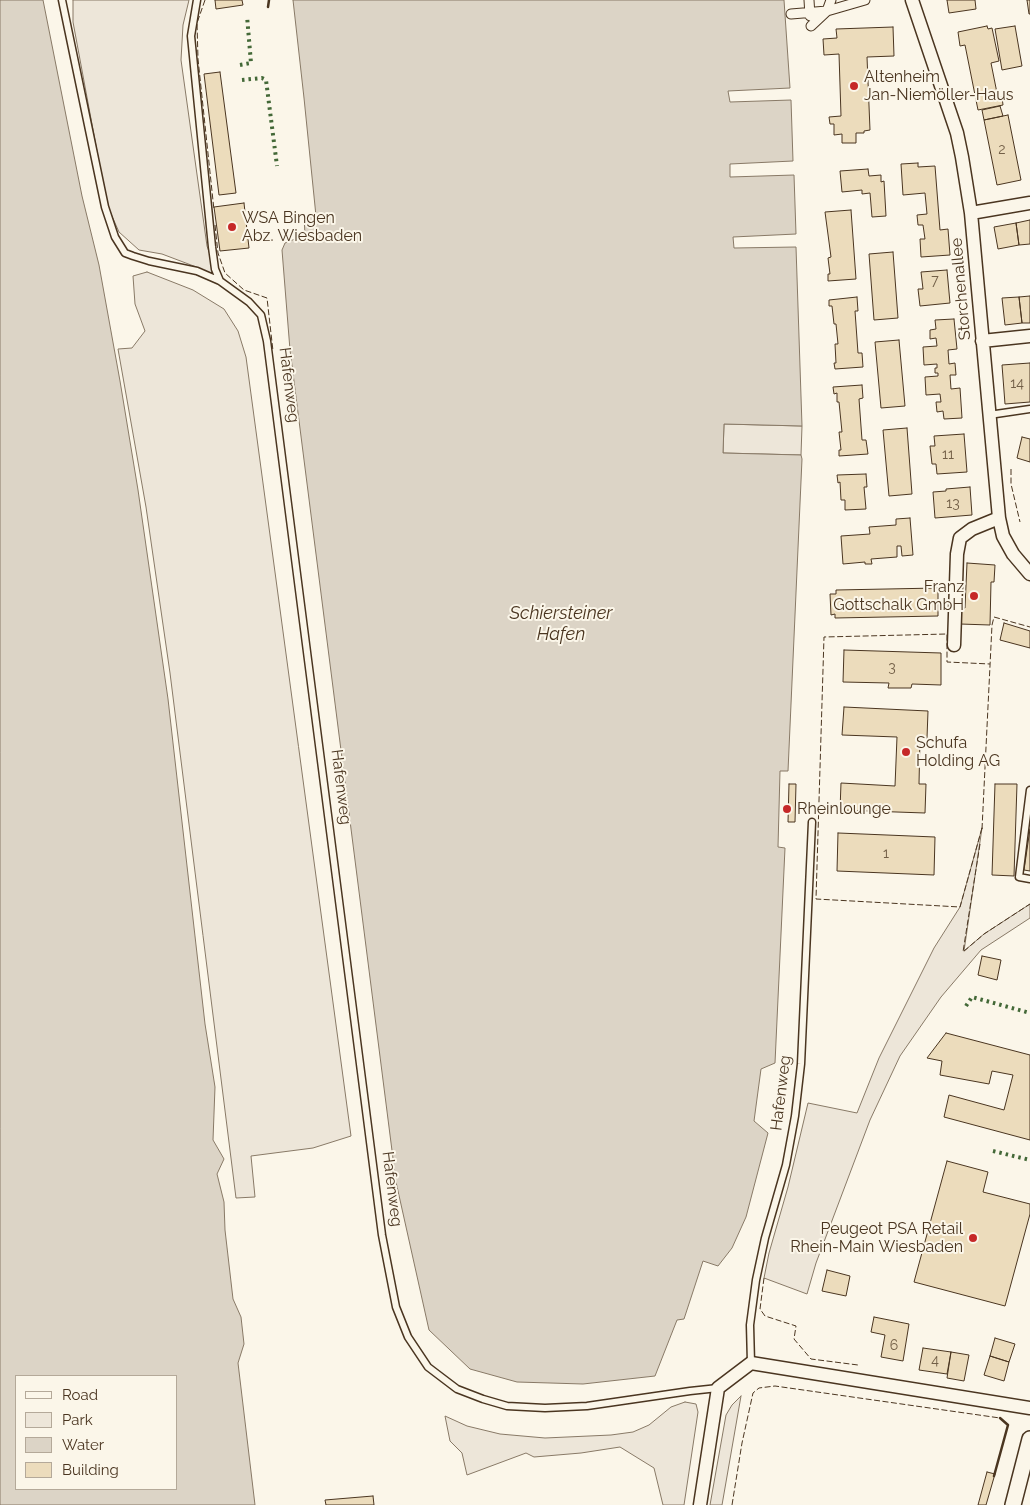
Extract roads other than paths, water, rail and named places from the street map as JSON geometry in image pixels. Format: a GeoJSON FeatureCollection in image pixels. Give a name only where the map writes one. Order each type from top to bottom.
{"type":"FeatureCollection","features":[{"type":"Feature","properties":{"kind":"street"},"geometry":{"type":"LineString","coordinates":[[809,0],[811,26],[827,11],[831,0]]}},
{"type":"Feature","properties":{"kind":"street"},"geometry":{"type":"LineString","coordinates":[[791,14],[827,11],[865,0]]}},
{"type":"Feature","properties":{"kind":"street","name":"Storchenallee"},"geometry":{"type":"LineString","coordinates":[[912,0],[956,133],[962,157],[971,213],[998,518],[1003,536],[1013,554],[1030,574]]}},
{"type":"Feature","properties":{"kind":"street"},"geometry":{"type":"LineString","coordinates":[[971,213],[1030,203]]}},
{"type":"Feature","properties":{"kind":"street"},"geometry":{"type":"LineString","coordinates":[[982,341],[1030,336]]}},
{"type":"Feature","properties":{"kind":"street"},"geometry":{"type":"LineString","coordinates":[[954,645],[956,554],[960,538],[972,529],[998,518]]}},
{"type":"Feature","properties":{"kind":"street"},"geometry":{"type":"LineString","coordinates":[[700,1505],[718,1388],[750,1364],[1030,1408]]}},
{"type":"Feature","properties":{"kind":"street"},"geometry":{"type":"LineString","coordinates":[[1012,1505],[1030,1439]]}},
{"type":"Feature","properties":{"kind":"street"},"geometry":{"type":"LineString","coordinates":[[1017,1486],[1030,1466]]}},
{"type":"Feature","properties":{"kind":"lane","name":"Hafenweg"},"geometry":{"type":"LineString","coordinates":[[62,0],[106,207],[115,237],[125,253],[149,261],[197,271],[220,281],[249,302],[261,316],[267,341],[382,1235],[396,1307],[408,1337],[428,1367],[457,1389],[507,1406],[545,1408],[587,1406],[690,1390],[718,1388]]}},
{"type":"Feature","properties":{"kind":"lane"},"geometry":{"type":"LineString","coordinates":[[197,0],[191,36],[212,247],[215,269],[220,281]]}},
{"type":"Feature","properties":{"kind":"lane"},"geometry":{"type":"LineString","coordinates":[[989,415],[1030,409]]}},
{"type":"Feature","properties":{"kind":"lane"},"geometry":{"type":"LineString","coordinates":[[1030,790],[1019,877],[1030,879]]}},
{"type":"Feature","properties":{"kind":"lane","name":"Hafenweg"},"geometry":{"type":"LineString","coordinates":[[750,1364],[750,1325],[756,1280],[763,1244],[786,1165],[794,1124],[801,1064],[812,822]]}},
{"type":"Feature","properties":{"kind":"water"},"geometry":{"type":"Polygon","coordinates":[[[0,0],[43,0],[82,196],[99,265],[120,381],[138,490],[168,699],[205,1024],[215,1087],[213,1140],[224,1159],[217,1174],[224,1202],[225,1230],[233,1299],[241,1317],[244,1344],[238,1363],[255,1505],[0,1505],[0,0]]]}},
{"type":"Feature","properties":{"kind":"water","name":"Schiersteiner Hafen"},"geometry":{"type":"Polygon","coordinates":[[[293,0],[784,0],[790,88],[728,91],[730,102],[791,100],[793,161],[730,164],[730,177],[794,175],[796,234],[733,237],[734,248],[796,247],[802,426],[724,424],[723,453],[801,455],[802,459],[788,771],[780,771],[778,847],[785,848],[775,1063],[761,1069],[754,1121],[768,1133],[746,1217],[732,1248],[718,1266],[703,1261],[684,1319],[677,1320],[655,1376],[583,1384],[517,1382],[470,1369],[429,1330],[396,1182],[290,350],[282,250],[285,243],[305,235],[304,217],[316,216],[293,0]]]}},
{"type":"Feature","properties":{"kind":"place","name":"Altenheim Jan-Niemöller-Haus"},"geometry":{"type":"Point","coordinates":[854,86]}},
{"type":"Feature","properties":{"kind":"place","name":"WSA Bingen Abz. Wiesbaden"},"geometry":{"type":"Point","coordinates":[232,227]}},
{"type":"Feature","properties":{"kind":"place","name":"Franz Gottschalk GmbH"},"geometry":{"type":"Point","coordinates":[974,596]}},
{"type":"Feature","properties":{"kind":"place","name":"Schufa Holding AG"},"geometry":{"type":"Point","coordinates":[906,752]}},
{"type":"Feature","properties":{"kind":"place","name":"Rheinlounge"},"geometry":{"type":"Point","coordinates":[787,809]}},
{"type":"Feature","properties":{"kind":"place","name":"Peugeot PSA Retail Rhein-Main Wiesbaden"},"geometry":{"type":"Point","coordinates":[973,1238]}}]}
